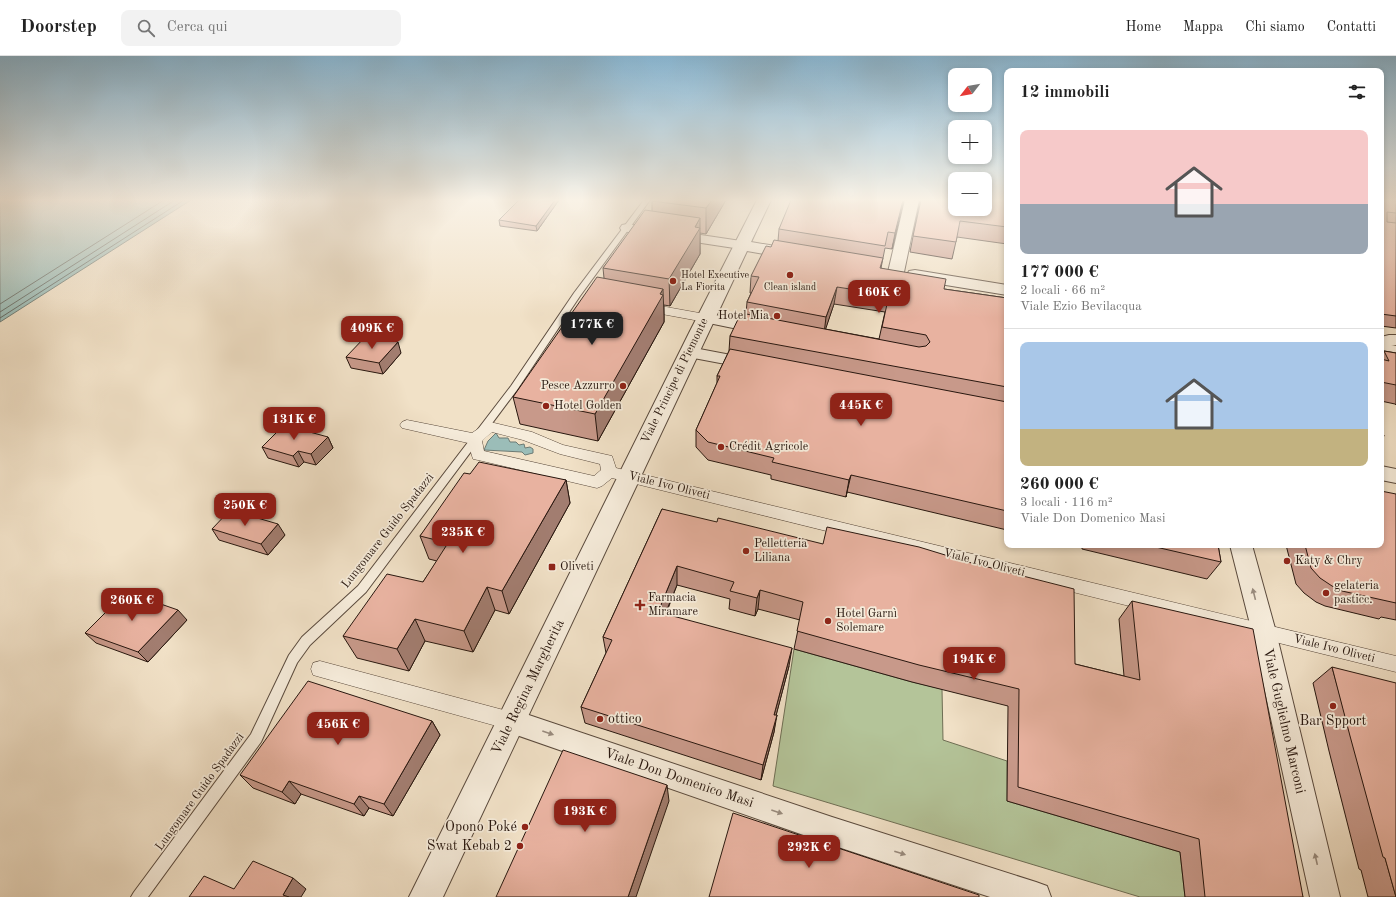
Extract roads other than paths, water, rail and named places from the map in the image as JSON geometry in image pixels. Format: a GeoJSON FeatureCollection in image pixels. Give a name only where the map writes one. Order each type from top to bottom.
{"type":"FeatureCollection","features":[{"type":"Feature","properties":{"kind":"street"},"geometry":{"type":"LineString","coordinates":[[702,239],[810,257]]}},
{"type":"Feature","properties":{"kind":"street","name":"Viale Principe di Piemonte"},"geometry":{"type":"LineString","coordinates":[[619,474],[689,352],[744,239]]}},
{"type":"Feature","properties":{"kind":"street"},"geometry":{"type":"LineString","coordinates":[[899,239],[888,270],[1004,289]]}},
{"type":"Feature","properties":{"kind":"street"},"geometry":{"type":"LineString","coordinates":[[630,305],[775,331]]}},
{"type":"Feature","properties":{"kind":"street"},"geometry":{"type":"LineString","coordinates":[[1384,342],[1396,340]]}},
{"type":"Feature","properties":{"kind":"street"},"geometry":{"type":"LineString","coordinates":[[1384,350],[1396,352]]}},
{"type":"Feature","properties":{"kind":"street"},"geometry":{"type":"LineString","coordinates":[[689,352],[766,367]]}},
{"type":"Feature","properties":{"kind":"street"},"geometry":{"type":"LineString","coordinates":[[406,425],[474,439],[490,427],[527,436],[564,450],[607,460],[619,474],[597,482],[478,455],[474,439]]}},
{"type":"Feature","properties":{"kind":"street"},"geometry":{"type":"LineString","coordinates":[[563,474],[552,465],[552,459],[556,454],[564,450]]}},
{"type":"Feature","properties":{"kind":"street"},"geometry":{"type":"LineString","coordinates":[[563,474],[578,471],[583,467],[584,460],[582,454]]}},
{"type":"Feature","properties":{"kind":"street","name":"Viale Ivo Oliveti"},"geometry":{"type":"LineString","coordinates":[[619,474],[1396,664]]}},
{"type":"Feature","properties":{"kind":"street","name":"Viale Regina Margherita"},"geometry":{"type":"LineString","coordinates":[[426,897],[511,721],[619,474]]}},
{"type":"Feature","properties":{"kind":"street"},"geometry":{"type":"LineString","coordinates":[[1384,474],[1396,476]]}},
{"type":"Feature","properties":{"kind":"street","name":"Viale Guglielmo Marconi"},"geometry":{"type":"LineString","coordinates":[[1243,548],[1264,632],[1325,897]]}},
{"type":"Feature","properties":{"kind":"street","name":"Viale Don Domenico Masi"},"geometry":{"type":"LineString","coordinates":[[320,669],[511,721],[832,831],[1036,897]]}},
{"type":"Feature","properties":{"kind":"lane","name":"Lungomare Guido Spadazzi"},"geometry":{"type":"LineString","coordinates":[[139,897],[256,738],[293,659],[306,641],[362,589],[514,388],[577,295],[619,239]]}},
{"type":"Feature","properties":{"kind":"water"},"geometry":{"type":"Polygon","coordinates":[[[0,239],[130,239],[0,322],[0,239]]]}},
{"type":"Feature","properties":{"kind":"water"},"geometry":{"type":"Polygon","coordinates":[[[496,433],[499,438],[508,438],[510,442],[516,442],[519,445],[524,444],[525,448],[530,447],[533,449],[533,453],[525,455],[522,452],[484,450],[488,441],[496,433]]]}},
{"type":"Feature","properties":{"kind":"place","name":"Clean island"},"geometry":{"type":"Point","coordinates":[790,275]}},
{"type":"Feature","properties":{"kind":"place","name":"Hotel Executive La Fiorita"},"geometry":{"type":"Point","coordinates":[673,281]}},
{"type":"Feature","properties":{"kind":"place","name":"Hotel Mia"},"geometry":{"type":"Point","coordinates":[777,316]}},
{"type":"Feature","properties":{"kind":"place","name":"Pesce Azzurro"},"geometry":{"type":"Point","coordinates":[623,386]}},
{"type":"Feature","properties":{"kind":"place","name":"Hotel Golden"},"geometry":{"type":"Point","coordinates":[546,406]}},
{"type":"Feature","properties":{"kind":"place","name":"Crédit Agricole"},"geometry":{"type":"Point","coordinates":[721,447]}},
{"type":"Feature","properties":{"kind":"place","name":"Pelletteria Liliana"},"geometry":{"type":"Point","coordinates":[746,551]}},
{"type":"Feature","properties":{"kind":"place","name":"Katy & Chry"},"geometry":{"type":"Point","coordinates":[1287,561]}},
{"type":"Feature","properties":{"kind":"place","name":"Oliveti"},"geometry":{"type":"Point","coordinates":[552,567]}},
{"type":"Feature","properties":{"kind":"place","name":"gelateria pasticc."},"geometry":{"type":"Point","coordinates":[1326,593]}},
{"type":"Feature","properties":{"kind":"place","name":"Farmacia Miramare"},"geometry":{"type":"Point","coordinates":[640,605]}},
{"type":"Feature","properties":{"kind":"place","name":"Hotel Garnì Solemare"},"geometry":{"type":"Point","coordinates":[828,621]}},
{"type":"Feature","properties":{"kind":"place","name":"Bar Spport"},"geometry":{"type":"Point","coordinates":[1333,706]}},
{"type":"Feature","properties":{"kind":"place","name":"ottico"},"geometry":{"type":"Point","coordinates":[600,719]}},
{"type":"Feature","properties":{"kind":"place","name":"Opono Poké"},"geometry":{"type":"Point","coordinates":[525,827]}},
{"type":"Feature","properties":{"kind":"place","name":"Swat Kebab 2"},"geometry":{"type":"Point","coordinates":[520,846]}}]}
